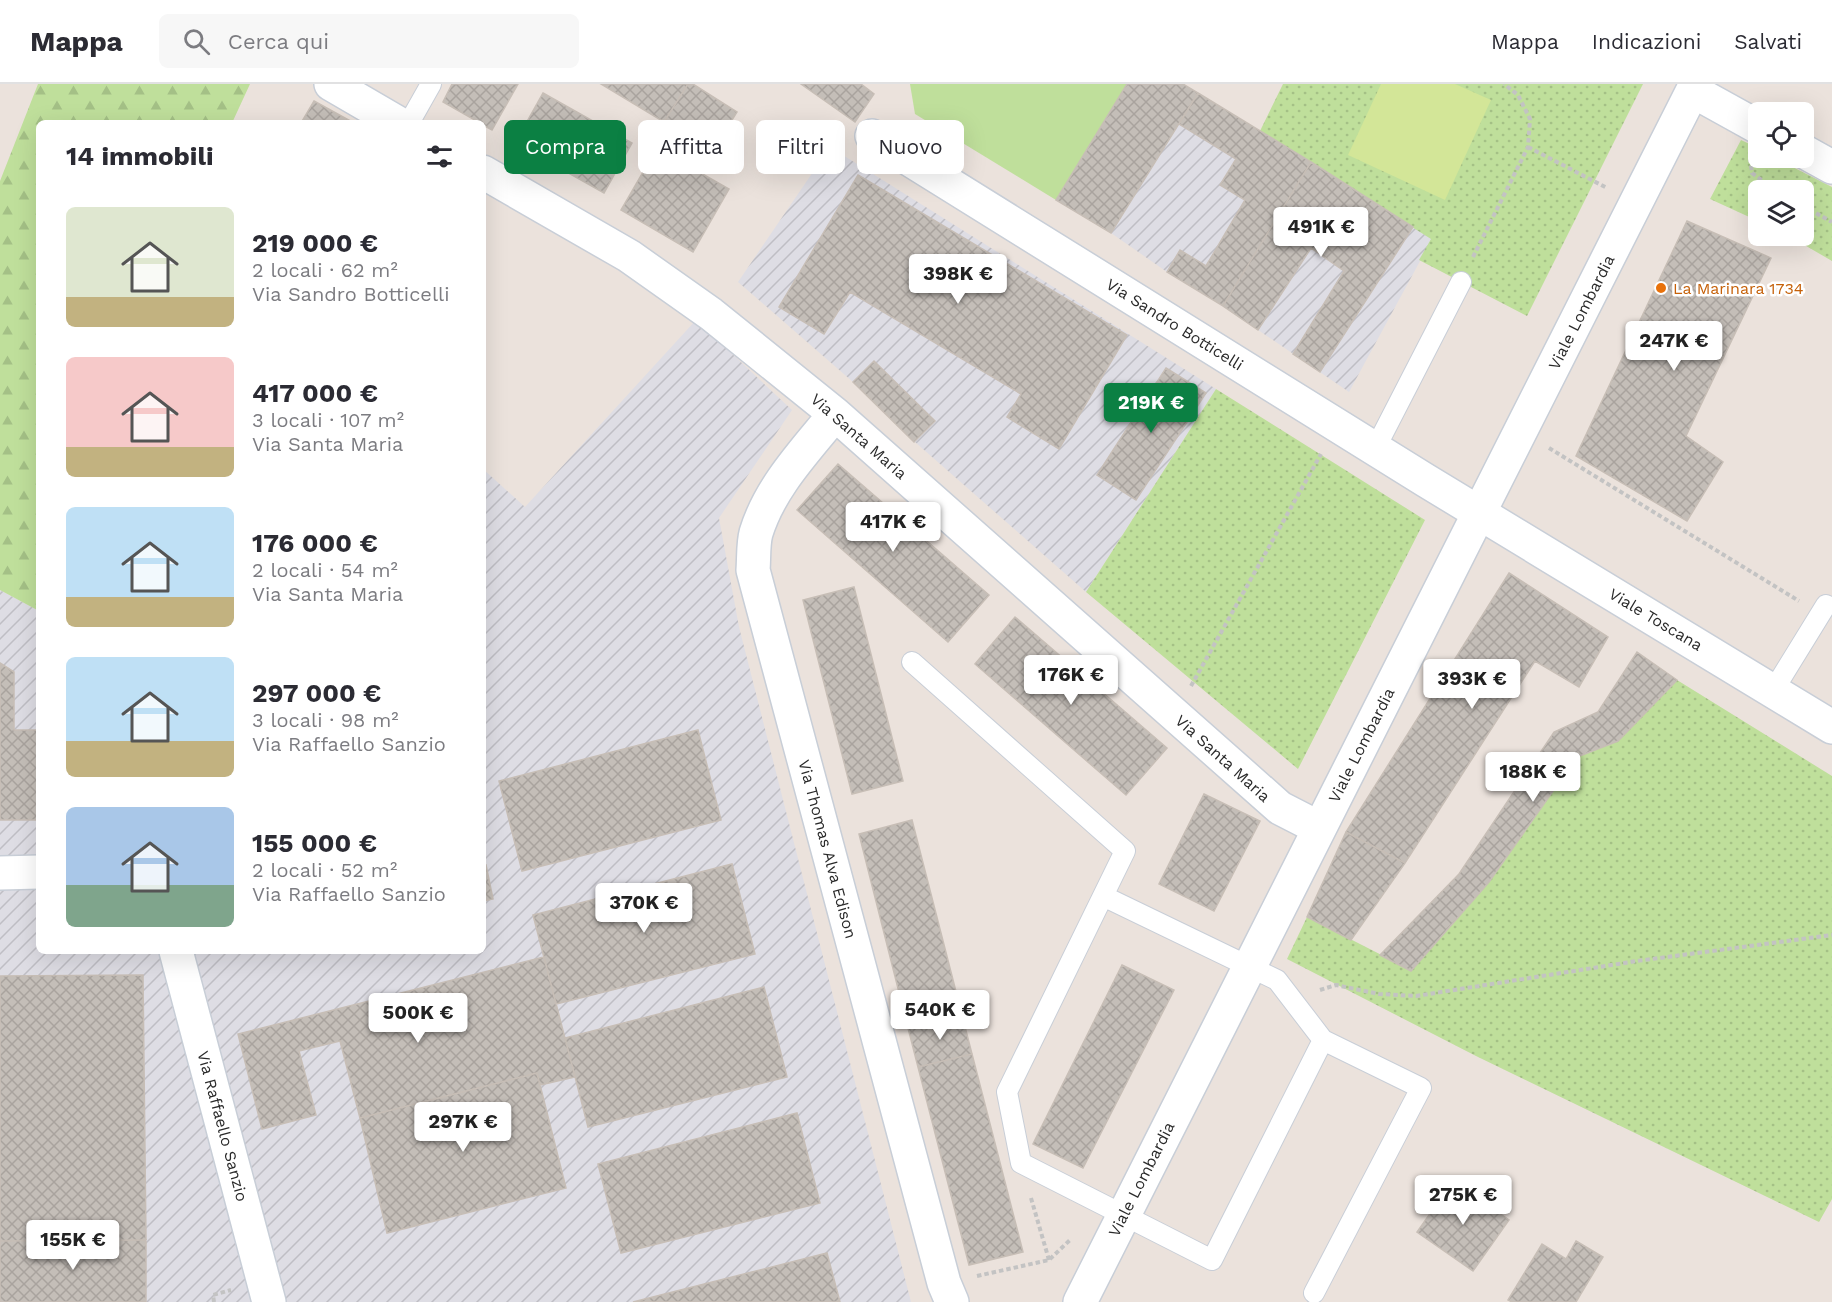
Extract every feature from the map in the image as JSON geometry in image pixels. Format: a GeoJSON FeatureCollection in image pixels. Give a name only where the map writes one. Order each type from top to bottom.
{"type":"FeatureCollection","features":[{"type":"Feature","properties":{"kind":"street"},"geometry":{"type":"LineString","coordinates":[[331,84],[393,120]]}},
{"type":"Feature","properties":{"kind":"street"},"geometry":{"type":"LineString","coordinates":[[1694,87],[1748,121]]}},
{"type":"Feature","properties":{"kind":"street","name":"Viale Lombardia"},"geometry":{"type":"LineString","coordinates":[[1087,1284],[1694,87]]}},
{"type":"Feature","properties":{"kind":"street"},"geometry":{"type":"LineString","coordinates":[[1814,158],[1832,167]]}},
{"type":"Feature","properties":{"kind":"street","name":"Via Santa Maria"},"geometry":{"type":"LineString","coordinates":[[486,174],[629,256],[711,314],[835,414],[1280,808],[1319,828]]}},
{"type":"Feature","properties":{"kind":"street","name":"Via Sandro Botticelli"},"geometry":{"type":"LineString","coordinates":[[933,174],[1479,512]]}},
{"type":"Feature","properties":{"kind":"street","name":"Via Thomas Alva Edison"},"geometry":{"type":"LineString","coordinates":[[835,414],[789,471],[768,502],[755,535],[753,570],[948,1293]]}},
{"type":"Feature","properties":{"kind":"street","name":"Viale Toscana"},"geometry":{"type":"LineString","coordinates":[[1479,512],[1832,727]]}},
{"type":"Feature","properties":{"kind":"street"},"geometry":{"type":"LineString","coordinates":[[0,873],[36,872]]}},
{"type":"Feature","properties":{"kind":"street","name":"Via Raffaello Sanzio"},"geometry":{"type":"LineString","coordinates":[[177,954],[269,1302]]}},
{"type":"Feature","properties":{"kind":"lane"},"geometry":{"type":"LineString","coordinates":[[411,120],[431,84]]}},
{"type":"Feature","properties":{"kind":"lane"},"geometry":{"type":"LineString","coordinates":[[1376,449],[1461,282]]}},
{"type":"Feature","properties":{"kind":"lane"},"geometry":{"type":"LineString","coordinates":[[1773,691],[1823,609]]}},
{"type":"Feature","properties":{"kind":"lane"},"geometry":{"type":"LineString","coordinates":[[912,662],[1125,851],[1007,1092],[1022,1163],[1212,1260],[1323,1040]]}},
{"type":"Feature","properties":{"kind":"lane"},"geometry":{"type":"LineString","coordinates":[[1103,896],[1277,980],[1323,1040],[1421,1088],[1314,1293]]}},
{"type":"Feature","properties":{"kind":"path"},"geometry":{"type":"LineString","coordinates":[[1461,282],[1528,147],[1530,119],[1518,94],[1504,84]]}},
{"type":"Feature","properties":{"kind":"path"},"geometry":{"type":"LineString","coordinates":[[1528,147],[1636,203]]}},
{"type":"Feature","properties":{"kind":"path"},"geometry":{"type":"LineString","coordinates":[[1814,212],[1832,222]]}},
{"type":"Feature","properties":{"kind":"path"},"geometry":{"type":"LineString","coordinates":[[1175,715],[1337,425]]}},
{"type":"Feature","properties":{"kind":"path"},"geometry":{"type":"LineString","coordinates":[[1520,431],[1823,609]]}},
{"type":"Feature","properties":{"kind":"path"},"geometry":{"type":"LineString","coordinates":[[1292,999],[1336,985],[1379,994],[1416,996],[1637,961],[1832,935]]}},
{"type":"Feature","properties":{"kind":"path"},"geometry":{"type":"LineString","coordinates":[[1022,1163],[1049,1260]]}},
{"type":"Feature","properties":{"kind":"path"},"geometry":{"type":"LineString","coordinates":[[948,1293],[1049,1260],[1077,1233],[1087,1284]]}},
{"type":"Feature","properties":{"kind":"shaded area"},"geometry":{"type":"Polygon","coordinates":[[[1127,84],[1183,84],[1432,239],[1349,392],[1223,306],[1056,200],[1127,84]]]}},
{"type":"Feature","properties":{"kind":"shaded area"},"geometry":{"type":"Polygon","coordinates":[[[845,156],[857,164],[857,174],[873,174],[1216,389],[1086,592],[915,442],[853,382],[738,282],[812,174],[845,174],[845,156]]]}},
{"type":"Feature","properties":{"kind":"shaded area"},"geometry":{"type":"Polygon","coordinates":[[[696,320],[792,410],[719,518],[739,627],[911,1302],[0,1302],[0,590],[36,609],[36,954],[486,954],[486,472],[525,507],[696,320]]]}},
{"type":"Feature","properties":{"kind":"green space"},"geometry":{"type":"Polygon","coordinates":[[[38,84],[250,84],[233,120],[36,120],[36,609],[0,590],[0,181],[38,84]]]}},
{"type":"Feature","properties":{"kind":"green space"},"geometry":{"type":"Polygon","coordinates":[[[910,84],[1127,84],[1056,200],[964,144],[964,120],[925,120],[915,114],[910,84]]]}},
{"type":"Feature","properties":{"kind":"green space"},"geometry":{"type":"Polygon","coordinates":[[[1283,84],[1643,84],[1527,316],[1419,260],[1431,239],[1260,131],[1283,84]]]}},
{"type":"Feature","properties":{"kind":"green space"},"geometry":{"type":"Polygon","coordinates":[[[1381,84],[1455,84],[1491,100],[1445,200],[1348,155],[1381,84]]]}},
{"type":"Feature","properties":{"kind":"green space"},"geometry":{"type":"Polygon","coordinates":[[[1741,140],[1748,143],[1748,168],[1795,168],[1832,187],[1832,261],[1806,246],[1814,246],[1814,180],[1748,180],[1748,216],[1710,199],[1741,140]]]}},
{"type":"Feature","properties":{"kind":"green space"},"geometry":{"type":"Polygon","coordinates":[[[1216,389],[1425,520],[1298,769],[1086,592],[1216,389]]]}},
{"type":"Feature","properties":{"kind":"green space"},"geometry":{"type":"Polygon","coordinates":[[[1677,680],[1832,776],[1832,1199],[1819,1222],[1476,1056],[1287,959],[1307,917],[1411,970],[1489,882],[1577,757],[1618,741],[1677,680]]]}},
{"type":"Feature","properties":{"kind":"building"},"geometry":{"type":"Polygon","coordinates":[[[452,84],[518,84],[492,130],[486,127],[486,120],[475,120],[443,102],[452,84]]]}},
{"type":"Feature","properties":{"kind":"building"},"geometry":{"type":"Polygon","coordinates":[[[601,84],[688,84],[665,120],[661,120],[601,84]]]}},
{"type":"Feature","properties":{"kind":"building"},"geometry":{"type":"Polygon","coordinates":[[[688,84],[693,84],[737,112],[732,120],[665,120],[688,84]]]}},
{"type":"Feature","properties":{"kind":"building"},"geometry":{"type":"Polygon","coordinates":[[[801,84],[861,84],[874,94],[855,122],[801,84]]]}},
{"type":"Feature","properties":{"kind":"building"},"geometry":{"type":"Polygon","coordinates":[[[1127,84],[1183,84],[1198,93],[1111,233],[1056,200],[1127,84]]]}},
{"type":"Feature","properties":{"kind":"building"},"geometry":{"type":"Polygon","coordinates":[[[543,93],[591,120],[528,120],[543,93]]]}},
{"type":"Feature","properties":{"kind":"building"},"geometry":{"type":"Polygon","coordinates":[[[1198,93],[1311,162],[1223,306],[1167,272],[1180,250],[1206,266],[1245,200],[1220,185],[1236,159],[1179,124],[1198,93]]]}},
{"type":"Feature","properties":{"kind":"building"},"geometry":{"type":"Polygon","coordinates":[[[314,101],[349,120],[303,120],[314,101]]]}},
{"type":"Feature","properties":{"kind":"building"},"geometry":{"type":"Polygon","coordinates":[[[626,140],[632,143],[626,154],[626,140]]]}},
{"type":"Feature","properties":{"kind":"building"},"geometry":{"type":"Polygon","coordinates":[[[1311,162],[1413,227],[1320,372],[1293,354],[1344,271],[1311,248],[1258,330],[1223,306],[1311,162]]]}},
{"type":"Feature","properties":{"kind":"building"},"geometry":{"type":"Polygon","coordinates":[[[570,174],[615,174],[604,193],[570,174]]]}},
{"type":"Feature","properties":{"kind":"building"},"geometry":{"type":"Polygon","coordinates":[[[642,174],[703,174],[729,189],[693,252],[621,210],[642,174]]]}},
{"type":"Feature","properties":{"kind":"building"},"geometry":{"type":"Polygon","coordinates":[[[858,175],[1127,335],[1059,449],[1007,417],[1021,394],[850,292],[824,334],[779,307],[858,175]]]}},
{"type":"Feature","properties":{"kind":"building"},"geometry":{"type":"Polygon","coordinates":[[[1687,221],[1771,258],[1686,436],[1723,462],[1687,521],[1576,456],[1687,221]]]}},
{"type":"Feature","properties":{"kind":"building"},"geometry":{"type":"Polygon","coordinates":[[[874,361],[935,421],[914,442],[853,382],[874,361]]]}},
{"type":"Feature","properties":{"kind":"building"},"geometry":{"type":"Polygon","coordinates":[[[1166,368],[1206,393],[1136,500],[1097,475],[1166,368]]]}},
{"type":"Feature","properties":{"kind":"building"},"geometry":{"type":"Polygon","coordinates":[[[838,464],[989,595],[948,642],[797,510],[838,464]]]}},
{"type":"Feature","properties":{"kind":"building"},"geometry":{"type":"Polygon","coordinates":[[[1509,573],[1608,637],[1579,687],[1535,661],[1405,863],[1346,832],[1509,573]]]}},
{"type":"Feature","properties":{"kind":"building"},"geometry":{"type":"Polygon","coordinates":[[[854,587],[903,781],[852,794],[803,600],[854,587]]]}},
{"type":"Feature","properties":{"kind":"building"},"geometry":{"type":"Polygon","coordinates":[[[1015,617],[1167,748],[1126,795],[975,664],[1015,617]]]}},
{"type":"Feature","properties":{"kind":"building"},"geometry":{"type":"Polygon","coordinates":[[[1637,652],[1677,680],[1618,741],[1577,757],[1489,882],[1411,971],[1380,955],[1459,874],[1554,732],[1598,712],[1637,652]]]}},
{"type":"Feature","properties":{"kind":"building"},"geometry":{"type":"Polygon","coordinates":[[[0,663],[14,672],[14,730],[36,730],[36,820],[0,820],[0,663]]]}},
{"type":"Feature","properties":{"kind":"building"},"geometry":{"type":"Polygon","coordinates":[[[698,730],[721,820],[522,871],[499,781],[698,730]]]}},
{"type":"Feature","properties":{"kind":"building"},"geometry":{"type":"Polygon","coordinates":[[[1204,794],[1260,821],[1214,911],[1159,884],[1204,794]]]}},
{"type":"Feature","properties":{"kind":"building"},"geometry":{"type":"Polygon","coordinates":[[[912,820],[962,1015],[908,1028],[859,834],[912,820]]]}},
{"type":"Feature","properties":{"kind":"building"},"geometry":{"type":"Polygon","coordinates":[[[1346,832],[1405,863],[1351,940],[1307,917],[1346,832]]]}},
{"type":"Feature","properties":{"kind":"building"},"geometry":{"type":"Polygon","coordinates":[[[732,864],[755,954],[556,1004],[533,915],[732,864]]]}},
{"type":"Feature","properties":{"kind":"building"},"geometry":{"type":"Polygon","coordinates":[[[486,865],[493,899],[486,900],[486,865]]]}},
{"type":"Feature","properties":{"kind":"building"},"geometry":{"type":"Polygon","coordinates":[[[544,957],[575,1077],[540,1085],[537,1073],[360,1118],[340,1041],[299,1051],[316,1115],[262,1129],[238,1034],[544,957]]]}},
{"type":"Feature","properties":{"kind":"building"},"geometry":{"type":"Polygon","coordinates":[[[1122,965],[1174,990],[1083,1168],[1033,1144],[1122,965]]]}},
{"type":"Feature","properties":{"kind":"building"},"geometry":{"type":"Polygon","coordinates":[[[143,975],[146,1240],[0,1241],[0,976],[143,975]]]}},
{"type":"Feature","properties":{"kind":"building"},"geometry":{"type":"Polygon","coordinates":[[[764,987],[787,1077],[588,1127],[565,1038],[764,987]]]}},
{"type":"Feature","properties":{"kind":"building"},"geometry":{"type":"Polygon","coordinates":[[[962,1015],[972,1054],[918,1067],[908,1028],[962,1015]]]}},
{"type":"Feature","properties":{"kind":"building"},"geometry":{"type":"Polygon","coordinates":[[[972,1054],[1023,1252],[969,1265],[918,1067],[972,1054]]]}},
{"type":"Feature","properties":{"kind":"building"},"geometry":{"type":"Polygon","coordinates":[[[537,1073],[566,1188],[387,1233],[360,1118],[537,1073]]]}},
{"type":"Feature","properties":{"kind":"building"},"geometry":{"type":"Polygon","coordinates":[[[797,1113],[820,1203],[621,1253],[598,1164],[797,1113]]]}},
{"type":"Feature","properties":{"kind":"building"},"geometry":{"type":"Polygon","coordinates":[[[1453,1181],[1509,1220],[1473,1271],[1417,1232],[1453,1181]]]}},
{"type":"Feature","properties":{"kind":"building"},"geometry":{"type":"Polygon","coordinates":[[[146,1240],[146,1302],[0,1302],[0,1241],[146,1240]]]}},
{"type":"Feature","properties":{"kind":"building"},"geometry":{"type":"Polygon","coordinates":[[[1576,1241],[1603,1257],[1576,1302],[1512,1302],[1508,1300],[1542,1244],[1566,1259],[1576,1241]]]}},
{"type":"Feature","properties":{"kind":"building"},"geometry":{"type":"Polygon","coordinates":[[[827,1253],[840,1302],[633,1302],[827,1253]]]}},
{"type":"Feature","properties":{"kind":"place","name":"La Marinara 1734"},"geometry":{"type":"Point","coordinates":[1661,288]}}]}
